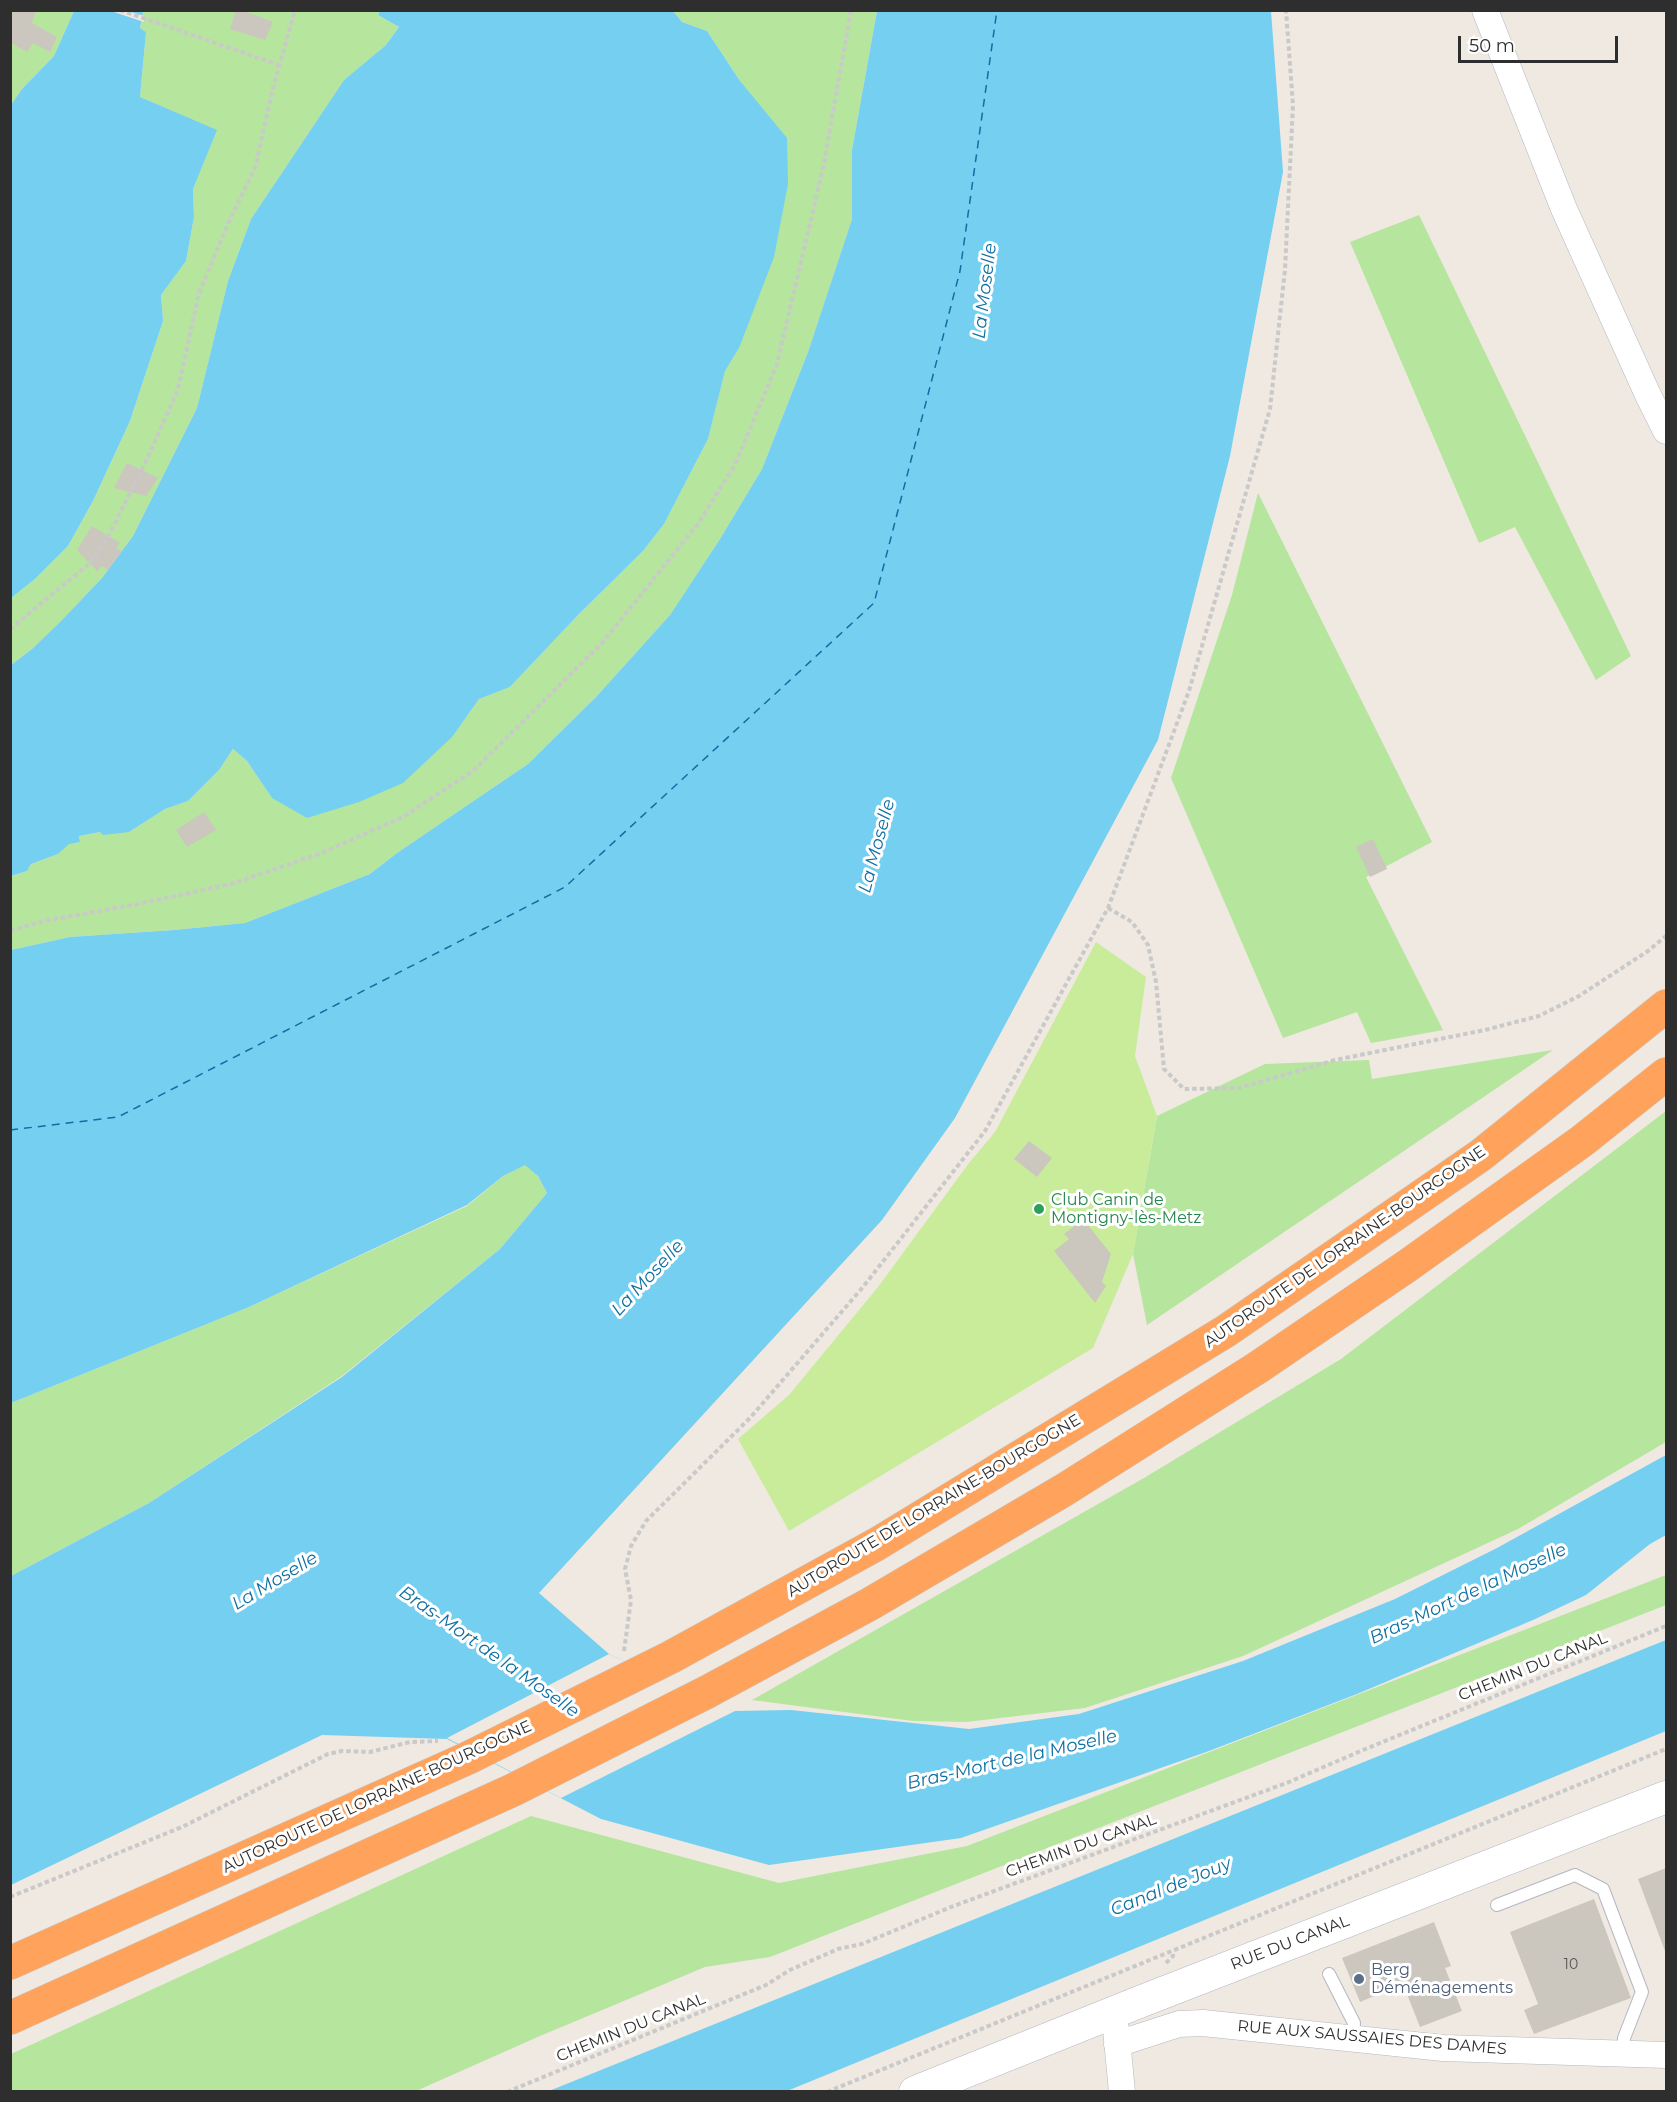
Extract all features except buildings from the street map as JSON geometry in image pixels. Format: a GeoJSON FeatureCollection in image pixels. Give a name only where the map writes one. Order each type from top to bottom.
{"type":"FeatureCollection","features":[{"type":"Feature","properties":{"kind":"highway","name":"AUTOROUTE DE LORRAINE-BOURGOGNE"},"geometry":{"type":"LineString","coordinates":[[10,1963],[456,1750],[670,1658],[877,1544],[1226,1331],[1480,1155],[1666,1006]]}},
{"type":"Feature","properties":{"kind":"highway"},"geometry":{"type":"LineString","coordinates":[[10,2018],[513,1790],[707,1692],[870,1604],[1064,1490],[1257,1368],[1417,1259],[1582,1140],[1666,1074]]}},
{"type":"Feature","properties":{"kind":"street"},"geometry":{"type":"LineString","coordinates":[[1485,10],[1564,209],[1666,431]]}},
{"type":"Feature","properties":{"kind":"street","name":"RUE DU CANAL"},"geometry":{"type":"LineString","coordinates":[[915,2091],[1666,1797]]}},
{"type":"Feature","properties":{"kind":"street"},"geometry":{"type":"LineString","coordinates":[[1113,2012],[1122,2091]]}},
{"type":"Feature","properties":{"kind":"street","name":"RUE AUX SAUSSAIES DES DAMES"},"geometry":{"type":"LineString","coordinates":[[1117,2044],[1179,2024],[1203,2023],[1443,2048],[1666,2055]]}},
{"type":"Feature","properties":{"kind":"lane"},"geometry":{"type":"LineString","coordinates":[[1497,1905],[1575,1875],[1603,1889],[1642,1992],[1624,2038],[1623,2054]]}},
{"type":"Feature","properties":{"kind":"lane"},"geometry":{"type":"LineString","coordinates":[[1329,1974],[1354,2023],[1353,2039]]}},
{"type":"Feature","properties":{"kind":"path"},"geometry":{"type":"LineString","coordinates":[[120,10],[279,64]]}},
{"type":"Feature","properties":{"kind":"path"},"geometry":{"type":"LineString","coordinates":[[10,629],[88,564],[107,539],[148,457],[178,389],[199,293],[230,219],[255,168],[279,64],[295,10]]}},
{"type":"Feature","properties":{"kind":"path"},"geometry":{"type":"LineString","coordinates":[[10,931],[44,921],[231,884],[319,854],[403,818],[473,771],[602,643],[698,525],[735,465],[777,364],[823,168],[851,10]]}},
{"type":"Feature","properties":{"kind":"path"},"geometry":{"type":"LineString","coordinates":[[624,1651],[628,1636],[631,1600],[625,1569],[631,1546],[646,1521],[750,1418],[863,1287],[985,1131],[1108,908],[1189,691],[1270,409],[1285,269],[1292,116],[1286,10]]}},
{"type":"Feature","properties":{"kind":"path"},"geometry":{"type":"LineString","coordinates":[[1108,908],[1132,922],[1148,945],[1156,982],[1164,1069],[1184,1089],[1239,1088],[1335,1060],[1485,1030],[1539,1016],[1580,996],[1648,951],[1666,936]]}},
{"type":"Feature","properties":{"kind":"path","name":"CHEMIN DU CANAL"},"geometry":{"type":"LineString","coordinates":[[507,2091],[766,1985],[790,1970],[838,1949],[862,1944],[951,1907],[1289,1782],[1666,1626]]}},
{"type":"Feature","properties":{"kind":"path"},"geometry":{"type":"LineString","coordinates":[[10,1897],[182,1827],[328,1754],[342,1751],[370,1752],[410,1742],[456,1750]]}},
{"type":"Feature","properties":{"kind":"path"},"geometry":{"type":"LineString","coordinates":[[827,2091],[1666,1749]]}},
{"type":"Feature","properties":{"kind":"green space"},"geometry":{"type":"Polygon","coordinates":[[[143,10],[380,11],[378,15],[399,27],[386,45],[344,80],[251,219],[228,281],[197,408],[133,536],[102,578],[32,649],[11,665],[11,598],[35,579],[68,546],[93,501],[130,421],[163,321],[161,295],[186,261],[194,217],[193,189],[216,131],[140,97],[146,32],[140,28],[143,10]]]}},
{"type":"Feature","properties":{"kind":"green space"},"geometry":{"type":"Polygon","coordinates":[[[11,11],[74,11],[54,56],[22,89],[11,105],[11,11]]]}},
{"type":"Feature","properties":{"kind":"green space"},"geometry":{"type":"Polygon","coordinates":[[[673,11],[877,11],[852,150],[852,219],[808,352],[762,469],[670,615],[596,697],[528,764],[397,853],[370,874],[245,923],[70,937],[11,950],[11,876],[27,871],[31,864],[58,854],[69,843],[80,842],[79,836],[100,832],[129,832],[165,809],[188,801],[219,770],[233,749],[247,761],[272,798],[453,736],[479,699],[510,687],[643,551],[664,524],[708,439],[725,370],[739,348],[740,81],[707,31],[682,22],[673,11]]]}},
{"type":"Feature","properties":{"kind":"green space"},"geometry":{"type":"Polygon","coordinates":[[[1419,215],[1631,656],[1596,680],[1515,527],[1479,543],[1350,242],[1419,215]]]}},
{"type":"Feature","properties":{"kind":"green space"},"geometry":{"type":"Polygon","coordinates":[[[1258,493],[1432,842],[1366,877],[1443,1030],[1371,1043],[1357,1012],[1283,1038],[1171,778],[1232,595],[1258,493]]]}},
{"type":"Feature","properties":{"kind":"green space","name":"Club Canin de Montigny-lès-Metz"},"geometry":{"type":"Polygon","coordinates":[[[1096,942],[1146,977],[1135,1056],[1157,1116],[1133,1254],[1093,1348],[789,1531],[738,1439],[789,1395],[878,1287],[969,1163],[995,1132],[1096,942]]]}},
{"type":"Feature","properties":{"kind":"green space"},"geometry":{"type":"Polygon","coordinates":[[[1553,1050],[1147,1325],[1133,1254],[1157,1116],[1265,1064],[1369,1060],[1372,1079],[1553,1050]]]}},
{"type":"Feature","properties":{"kind":"green space"},"geometry":{"type":"Polygon","coordinates":[[[1666,1111],[1666,1442],[1518,1529],[1243,1656],[1085,1708],[966,1722],[913,1721],[752,1700],[1144,1478],[1341,1359],[1666,1111]]]}},
{"type":"Feature","properties":{"kind":"green space"},"geometry":{"type":"Polygon","coordinates":[[[525,1164],[538,1176],[547,1193],[500,1249],[342,1376],[149,1503],[11,1576],[11,1403],[249,1307],[467,1206],[503,1176],[525,1164]]]}},
{"type":"Feature","properties":{"kind":"green space"},"geometry":{"type":"Polygon","coordinates":[[[1666,1575],[1666,1605],[770,1957],[705,1967],[416,2091],[11,2091],[11,2054],[531,1816],[779,1883],[967,1846],[1666,1575]]]}},
{"type":"Feature","properties":{"kind":"water"},"geometry":{"type":"Polygon","coordinates":[[[74,11],[143,11],[140,28],[146,32],[140,97],[217,130],[193,189],[194,217],[186,261],[161,295],[163,321],[130,421],[93,501],[68,546],[35,579],[11,598],[11,105],[22,89],[54,56],[74,11]]]}},
{"type":"Feature","properties":{"kind":"water"},"geometry":{"type":"Polygon","coordinates":[[[380,11],[673,11],[682,22],[707,31],[740,81],[787,138],[788,184],[774,257],[739,348],[725,371],[708,439],[664,524],[643,551],[510,687],[479,699],[453,736],[403,783],[359,802],[307,818],[272,798],[247,761],[233,749],[219,770],[188,801],[165,809],[129,832],[103,835],[100,832],[79,836],[80,842],[69,844],[58,854],[31,864],[27,871],[11,876],[11,665],[32,649],[102,578],[133,536],[197,408],[228,281],[251,219],[344,80],[386,45],[399,27],[378,15],[380,11]]]}},
{"type":"Feature","properties":{"kind":"water"},"geometry":{"type":"Polygon","coordinates":[[[877,11],[1271,11],[1283,172],[1230,456],[1158,740],[955,1118],[882,1220],[539,1593],[609,1654],[734,1711],[791,1710],[969,1729],[1079,1714],[1243,1661],[1395,1599],[1497,1548],[1666,1455],[1666,1535],[1650,1544],[1586,1595],[1533,1620],[1357,1694],[1209,1751],[961,1838],[769,1865],[601,1819],[447,1739],[322,1735],[11,1885],[11,1576],[149,1503],[342,1377],[500,1249],[547,1193],[538,1176],[525,1165],[503,1176],[467,1205],[249,1307],[11,1403],[11,950],[70,937],[245,923],[370,874],[397,853],[528,764],[596,697],[670,615],[762,469],[808,352],[852,219],[852,150],[877,11]]]}},
{"type":"Feature","properties":{"kind":"water","name":"Canal de Jouy"},"geometry":{"type":"Polygon","coordinates":[[[1666,1640],[1666,1731],[787,2091],[549,2091],[1666,1640]]]}},
{"type":"Feature","properties":{"kind":"pier"},"geometry":{"type":"Polygon","coordinates":[[[111,11],[128,11],[144,16],[144,22],[111,11]]]}},
{"type":"Feature","properties":{"kind":"pier"},"geometry":{"type":"Polygon","coordinates":[[[609,1654],[735,1711],[561,1798],[447,1738],[609,1654]]]}},
{"type":"Feature","properties":{"kind":"ferry route"},"geometry":{"type":"LineString","coordinates":[[10,1130],[118,1117],[565,887],[874,603],[960,271],[997,10]]}},
{"type":"Feature","properties":{"kind":"place","name":"Club Canin de Montigny-lès-Metz"},"geometry":{"type":"Point","coordinates":[1039,1209]}},
{"type":"Feature","properties":{"kind":"place","name":"Berg Déménagements"},"geometry":{"type":"Point","coordinates":[1359,1979]}},
{"type":"Feature","properties":{"kind":"water label","name":"La Moselle"},"geometry":{"type":"Point","coordinates":[985,291]}},
{"type":"Feature","properties":{"kind":"water label","name":"La Moselle"},"geometry":{"type":"Point","coordinates":[877,846]}},
{"type":"Feature","properties":{"kind":"water label","name":"La Moselle"},"geometry":{"type":"Point","coordinates":[648,1278]}},
{"type":"Feature","properties":{"kind":"water label","name":"La Moselle"},"geometry":{"type":"Point","coordinates":[275,1581]}},
{"type":"Feature","properties":{"kind":"water label","name":"Bras-Mort de la Moselle"},"geometry":{"type":"Point","coordinates":[1468,1594]}},
{"type":"Feature","properties":{"kind":"water label","name":"Bras-Mort de la Moselle"},"geometry":{"type":"Point","coordinates":[489,1652]}},
{"type":"Feature","properties":{"kind":"water label","name":"Bras-Mort de la Moselle"},"geometry":{"type":"Point","coordinates":[1012,1760]}}]}
